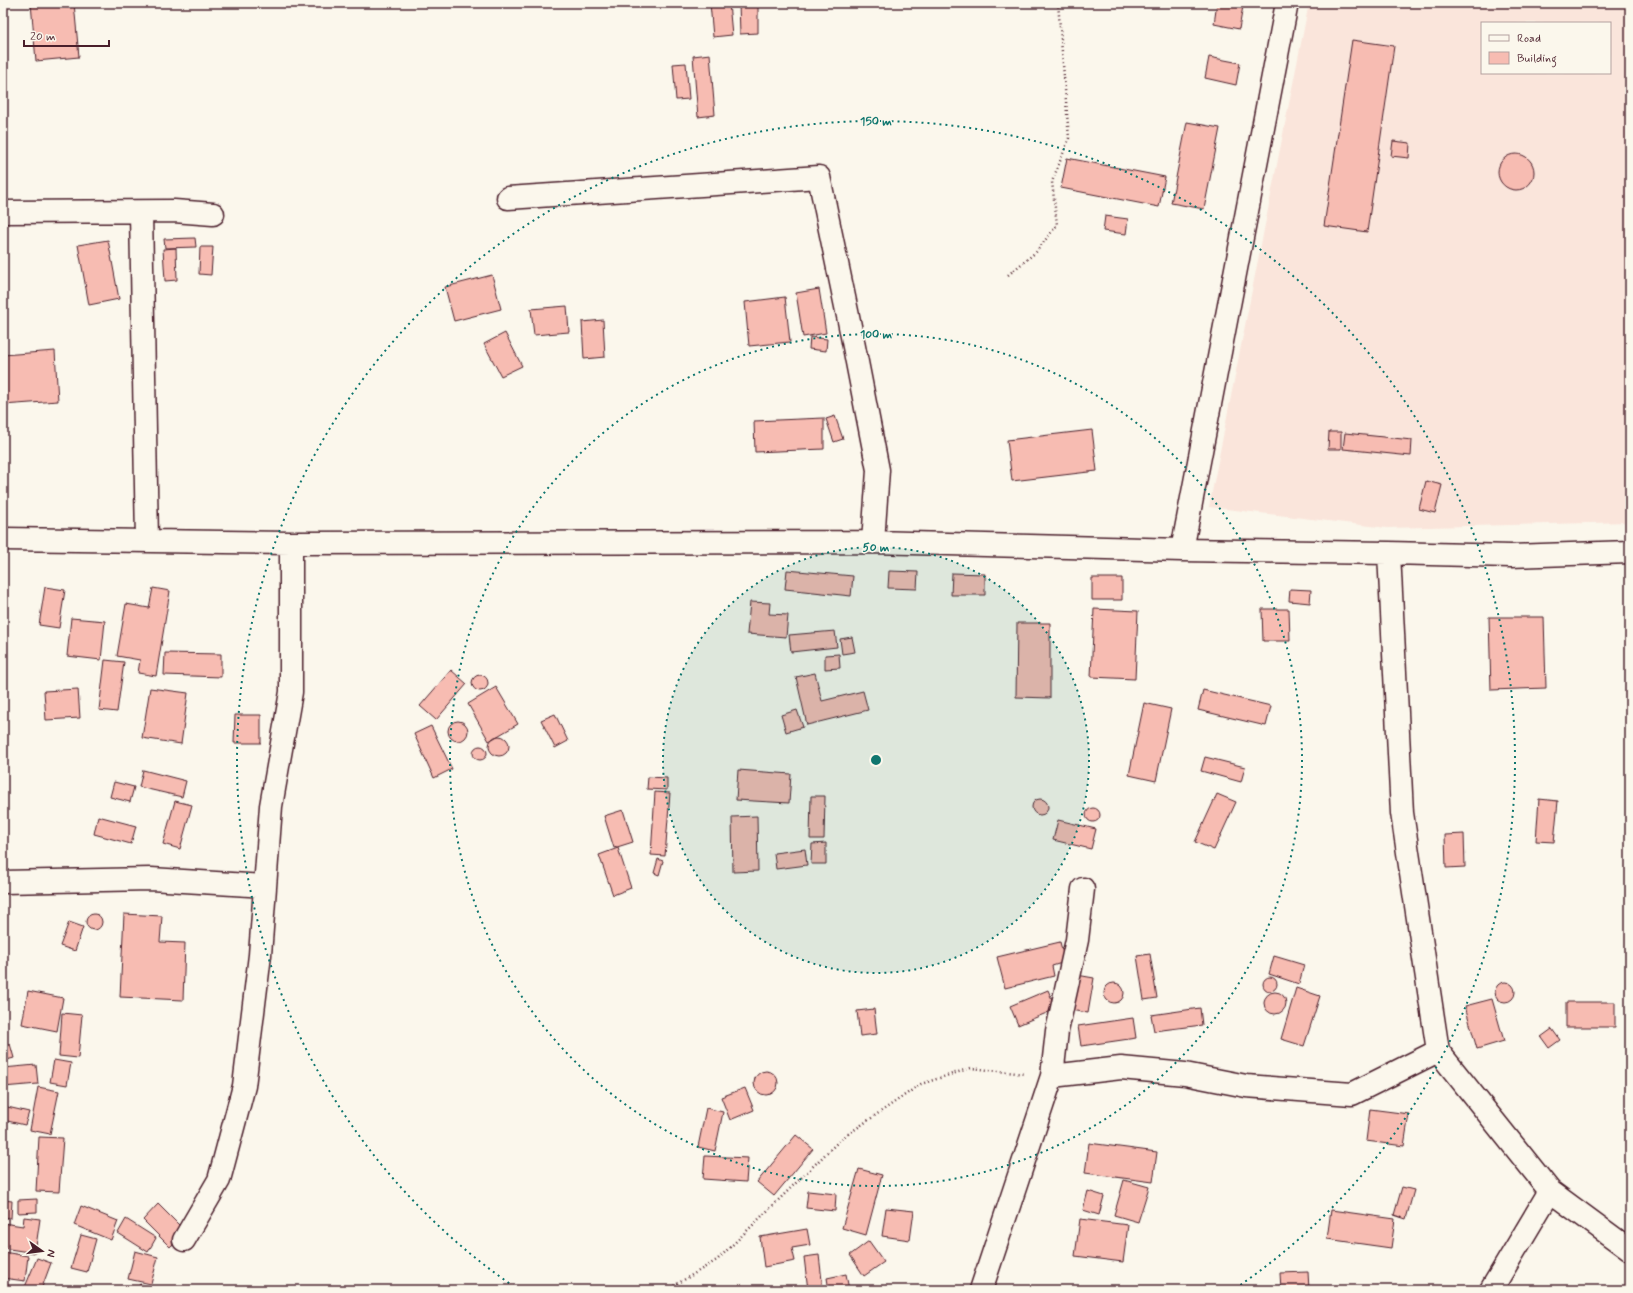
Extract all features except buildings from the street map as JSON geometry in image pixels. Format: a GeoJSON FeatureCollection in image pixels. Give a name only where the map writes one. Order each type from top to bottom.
{"type":"FeatureCollection","features":[{"type":"Feature","properties":{"kind":"street"},"geometry":{"type":"LineString","coordinates":[[1182,550],[1287,3]]}},
{"type":"Feature","properties":{"kind":"street"},"geometry":{"type":"LineString","coordinates":[[508,198],[819,177],[878,470],[873,542]]}},
{"type":"Feature","properties":{"kind":"street"},"geometry":{"type":"LineString","coordinates":[[3,212],[174,211],[213,214]]}},
{"type":"Feature","properties":{"kind":"street"},"geometry":{"type":"LineString","coordinates":[[141,212],[147,541]]}},
{"type":"Feature","properties":{"kind":"street"},"geometry":{"type":"LineString","coordinates":[[3,539],[291,543],[873,542],[1182,550],[1511,556],[1630,552]]}},
{"type":"Feature","properties":{"kind":"street"},"geometry":{"type":"LineString","coordinates":[[184,1240],[219,1180],[244,1086],[260,955],[271,806],[291,692],[291,543]]}},
{"type":"Feature","properties":{"kind":"street"},"geometry":{"type":"LineString","coordinates":[[1390,553],[1402,813],[1438,1051],[1550,1192],[1630,1250]]}},
{"type":"Feature","properties":{"kind":"street"},"geometry":{"type":"LineString","coordinates":[[3,882],[150,879],[265,886]]}},
{"type":"Feature","properties":{"kind":"street"},"geometry":{"type":"LineString","coordinates":[[981,1290],[1052,1076],[1057,1031],[1077,940],[1083,889]]}},
{"type":"Feature","properties":{"kind":"street"},"geometry":{"type":"LineString","coordinates":[[1052,1076],[1121,1068],[1185,1074],[1246,1086],[1352,1094],[1438,1051]]}},
{"type":"Feature","properties":{"kind":"street"},"geometry":{"type":"LineString","coordinates":[[1492,1290],[1550,1192]]}},
{"type":"Feature","properties":{"kind":"path"},"geometry":{"type":"LineString","coordinates":[[1008,275],[1036,252],[1057,226],[1052,182],[1068,138],[1058,3]]}},
{"type":"Feature","properties":{"kind":"path"},"geometry":{"type":"LineString","coordinates":[[667,1290],[716,1260],[841,1139],[921,1084],[971,1068],[1007,1073],[1052,1076]]}},
{"type":"Feature","properties":{"kind":"shaded area"},"geometry":{"type":"Polygon","coordinates":[[[1309,3],[1630,3],[1630,522],[1387,528],[1209,507],[1309,3]]]}}]}
